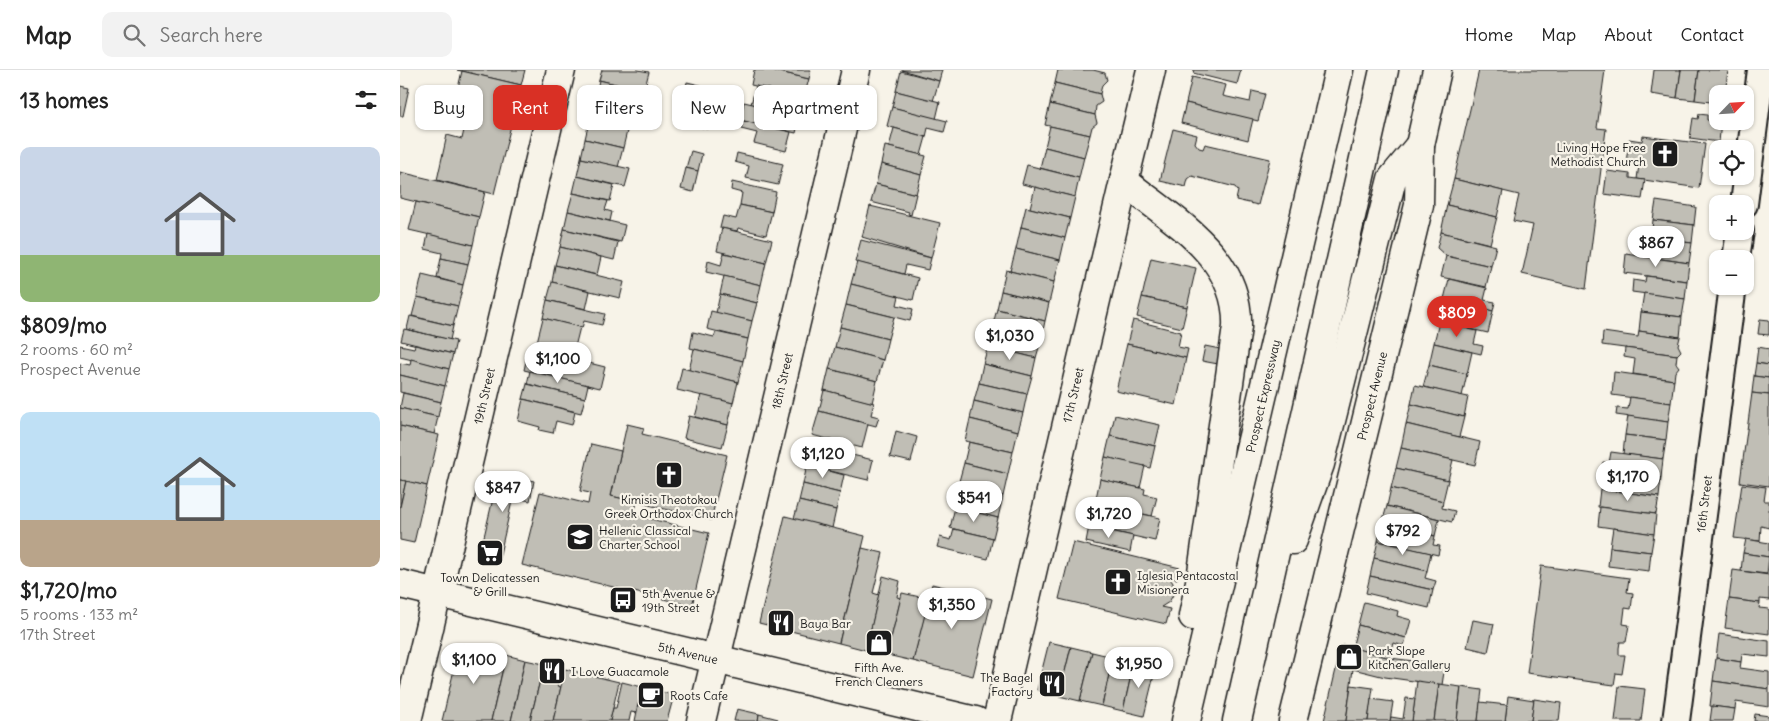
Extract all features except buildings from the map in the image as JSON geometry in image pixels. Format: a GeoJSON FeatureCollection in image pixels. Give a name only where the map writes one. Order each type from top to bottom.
{"type":"FeatureCollection","features":[{"type":"Feature","properties":{"kind":"main road","name":"19th Street"},"geometry":{"type":"LineString","coordinates":[[407,721],[561,70]]}},
{"type":"Feature","properties":{"kind":"main road","name":"18th Street"},"geometry":{"type":"LineString","coordinates":[[701,721],[856,70]]}},
{"type":"Feature","properties":{"kind":"main road","name":"17th Street"},"geometry":{"type":"LineString","coordinates":[[997,721],[1151,70]]}},
{"type":"Feature","properties":{"kind":"main road","name":"Prospect Expressway"},"geometry":{"type":"LineString","coordinates":[[1186,721],[1339,70]]}},
{"type":"Feature","properties":{"kind":"main road"},"geometry":{"type":"LineString","coordinates":[[1237,721],[1384,70]]}},
{"type":"Feature","properties":{"kind":"main road","name":"Prospect Avenue"},"geometry":{"type":"LineString","coordinates":[[1293,721],[1418,205],[1420,145],[1437,70]]}},
{"type":"Feature","properties":{"kind":"main road"},"geometry":{"type":"LineString","coordinates":[[1256,642],[1320,464],[1392,179],[1420,145]]}},
{"type":"Feature","properties":{"kind":"main road"},"geometry":{"type":"LineString","coordinates":[[1124,181],[1191,235],[1214,257],[1223,268],[1233,290],[1238,313],[1202,572],[1173,721]]}},
{"type":"Feature","properties":{"kind":"main road","name":"5th Avenue"},"geometry":{"type":"LineString","coordinates":[[400,584],[976,721]]}},
{"type":"Feature","properties":{"kind":"street"},"geometry":{"type":"LineString","coordinates":[[1745,195],[1761,70]]}},
{"type":"Feature","properties":{"kind":"street","name":"16th Street"},"geometry":{"type":"LineString","coordinates":[[1676,721],[1732,295]]}},
{"type":"Feature","properties":{"kind":"place","name":"Living Hope Free Methodist Church"},"geometry":{"type":"Point","coordinates":[1665,154]}},
{"type":"Feature","properties":{"kind":"place","name":"Kimisis Theotokou Greek Orthodox Church"},"geometry":{"type":"Point","coordinates":[669,475]}},
{"type":"Feature","properties":{"kind":"place","name":"Hellenic Classical Charter School"},"geometry":{"type":"Point","coordinates":[580,537]}},
{"type":"Feature","properties":{"kind":"place","name":"Town Delicatessen & Grill"},"geometry":{"type":"Point","coordinates":[490,553]}},
{"type":"Feature","properties":{"kind":"place","name":"Iglesia Pentacostal Misionera"},"geometry":{"type":"Point","coordinates":[1118,582]}},
{"type":"Feature","properties":{"kind":"place","name":"5th Avenue & 19th Street"},"geometry":{"type":"Point","coordinates":[623,600]}},
{"type":"Feature","properties":{"kind":"place","name":"Baya Bar"},"geometry":{"type":"Point","coordinates":[781,623]}},
{"type":"Feature","properties":{"kind":"place","name":"Fifth Ave. French Cleaners"},"geometry":{"type":"Point","coordinates":[879,643]}},
{"type":"Feature","properties":{"kind":"place","name":"Park Slope Kitchen Gallery"},"geometry":{"type":"Point","coordinates":[1349,657]}},
{"type":"Feature","properties":{"kind":"place","name":"I Love Guacamole"},"geometry":{"type":"Point","coordinates":[552,671]}},
{"type":"Feature","properties":{"kind":"place","name":"The Bagel Factory"},"geometry":{"type":"Point","coordinates":[1052,684]}},
{"type":"Feature","properties":{"kind":"place","name":"Roots Cafe"},"geometry":{"type":"Point","coordinates":[651,695]}}]}
